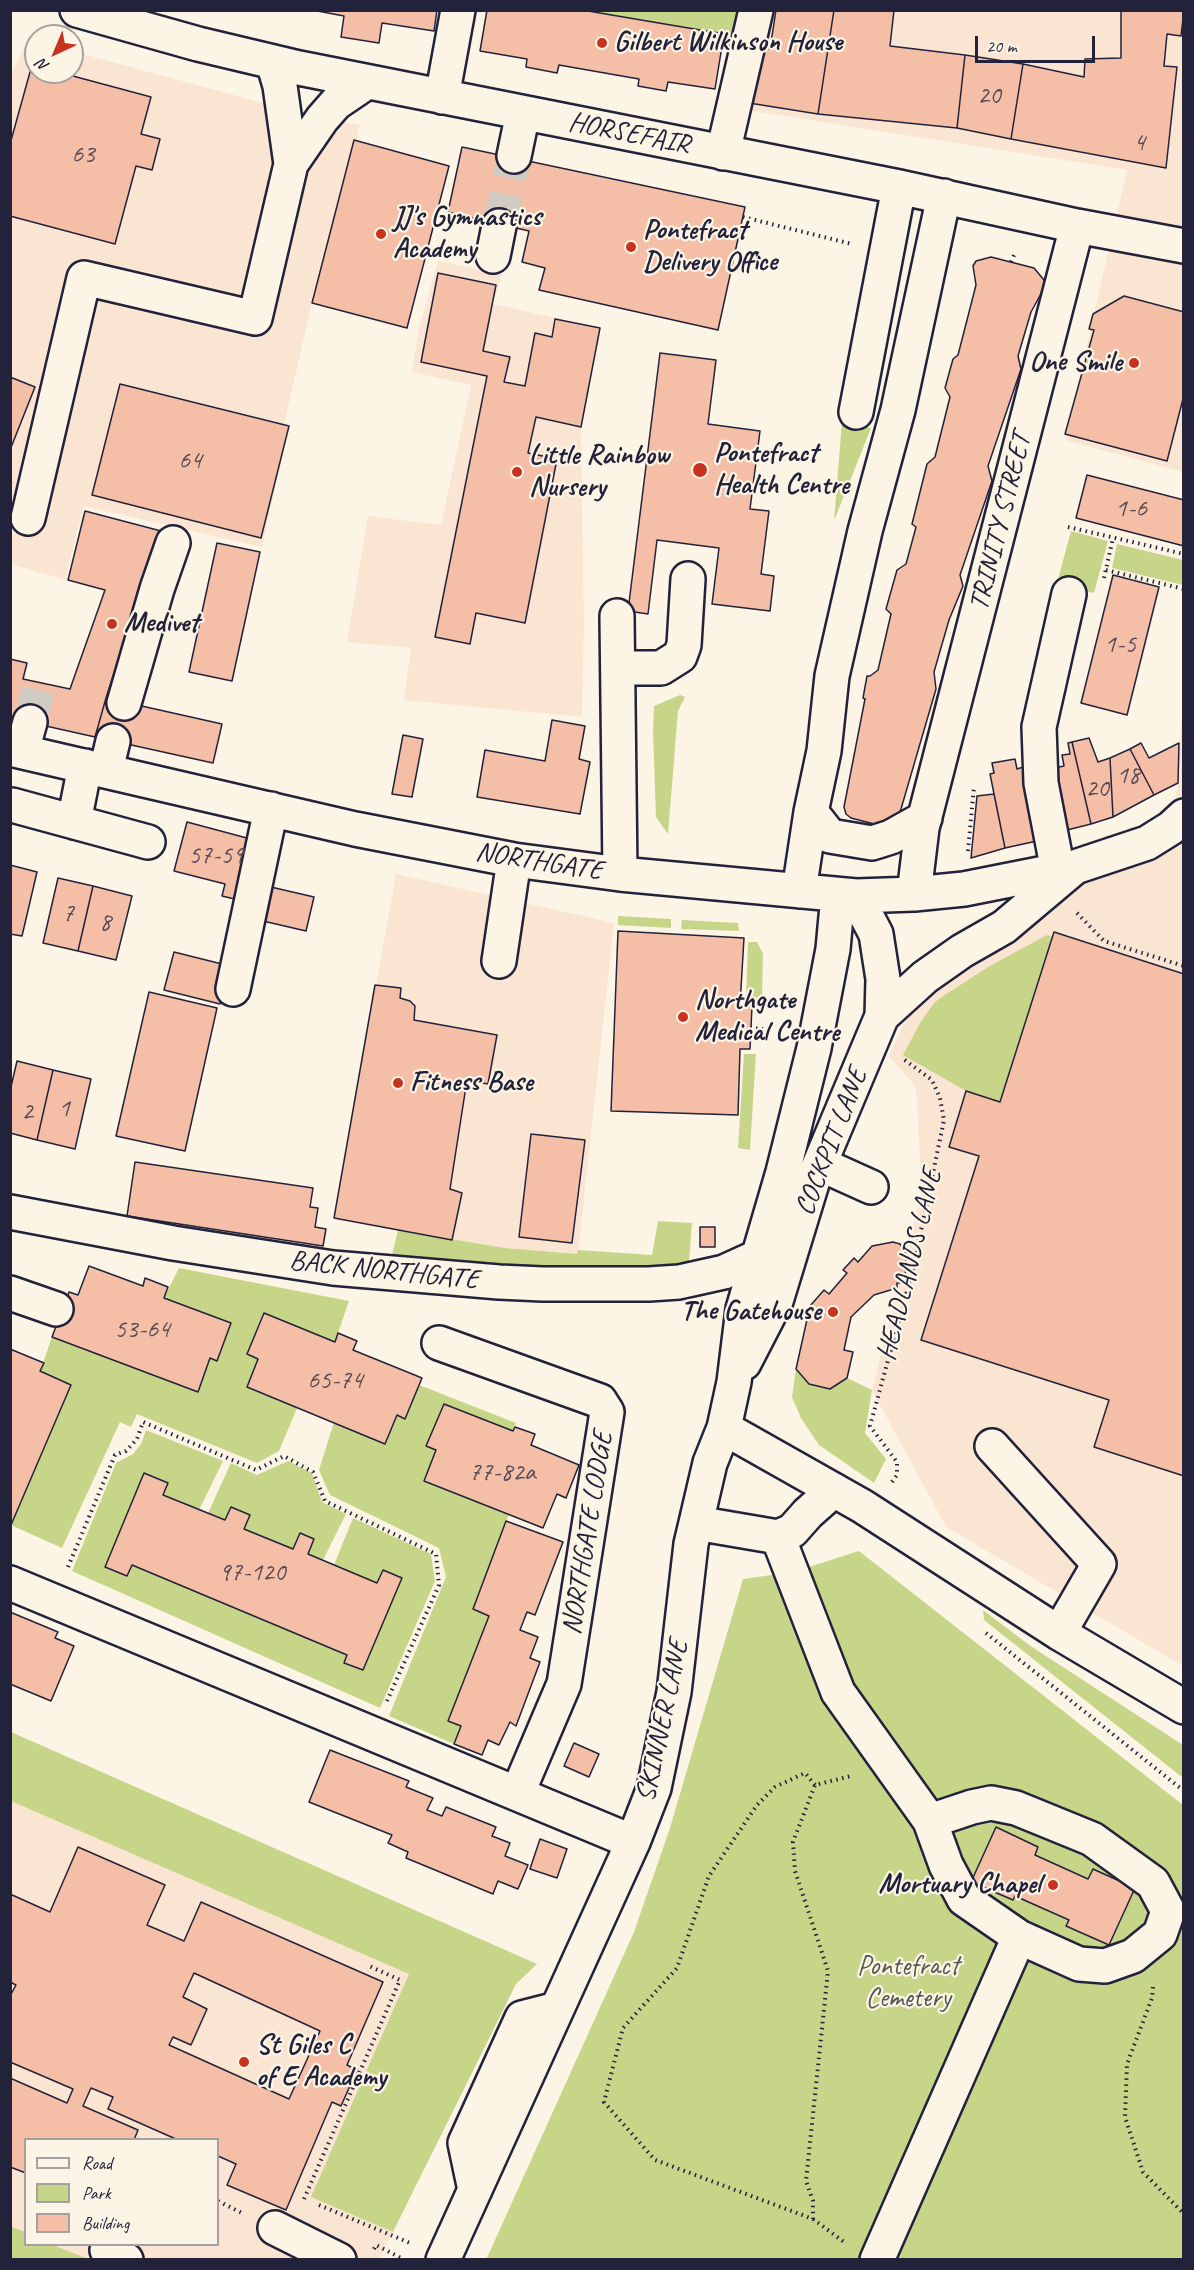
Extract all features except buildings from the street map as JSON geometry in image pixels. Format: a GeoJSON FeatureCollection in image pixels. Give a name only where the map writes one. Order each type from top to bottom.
{"type":"FeatureCollection","features":[{"type":"Feature","properties":{"kind":"street","name":"HORSEFAIR"},"geometry":{"type":"LineString","coordinates":[[77,10],[198,44],[273,62],[1184,246]]}},
{"type":"Feature","properties":{"kind":"street"},"geometry":{"type":"LineString","coordinates":[[442,97],[458,10]]}},
{"type":"Feature","properties":{"kind":"street"},"geometry":{"type":"LineString","coordinates":[[723,153],[756,10]]}},
{"type":"Feature","properties":{"kind":"street"},"geometry":{"type":"LineString","coordinates":[[28,518],[84,278],[255,318],[291,164],[280,86],[273,62]]}},
{"type":"Feature","properties":{"kind":"street"},"geometry":{"type":"LineString","coordinates":[[291,164],[336,103],[367,82]]}},
{"type":"Feature","properties":{"kind":"street"},"geometry":{"type":"LineString","coordinates":[[514,156],[523,112]]}},
{"type":"Feature","properties":{"kind":"street"},"geometry":{"type":"LineString","coordinates":[[856,412],[899,187]]}},
{"type":"Feature","properties":{"kind":"street"},"geometry":{"type":"LineString","coordinates":[[800,891],[811,812],[824,751],[832,676],[841,631],[898,410],[944,196]]}},
{"type":"Feature","properties":{"kind":"street","name":"TRINITY STREET"},"geometry":{"type":"LineString","coordinates":[[914,894],[925,818],[1077,226]]}},
{"type":"Feature","properties":{"kind":"street"},"geometry":{"type":"LineString","coordinates":[[870,342],[911,350]]}},
{"type":"Feature","properties":{"kind":"street"},"geometry":{"type":"LineString","coordinates":[[124,703],[173,543]]}},
{"type":"Feature","properties":{"kind":"street"},"geometry":{"type":"LineString","coordinates":[[618,668],[661,668],[680,656],[684,645],[688,579]]}},
{"type":"Feature","properties":{"kind":"street"},"geometry":{"type":"LineString","coordinates":[[1067,869],[1041,783],[1039,727],[1069,594]]}},
{"type":"Feature","properties":{"kind":"street"},"geometry":{"type":"LineString","coordinates":[[617,616],[620,874]]}},
{"type":"Feature","properties":{"kind":"street","name":"NORTHGATE"},"geometry":{"type":"LineString","coordinates":[[21,741],[101,759],[271,809],[355,829],[514,860],[620,874],[847,896],[914,894],[964,889],[1067,869],[1147,843],[1179,827]]}},
{"type":"Feature","properties":{"kind":"street"},"geometry":{"type":"LineString","coordinates":[[74,822],[101,759]]}},
{"type":"Feature","properties":{"kind":"street"},"geometry":{"type":"LineString","coordinates":[[12,806],[148,842]]}},
{"type":"Feature","properties":{"kind":"street"},"geometry":{"type":"LineString","coordinates":[[232,989],[271,809]]}},
{"type":"Feature","properties":{"kind":"street"},"geometry":{"type":"LineString","coordinates":[[811,812],[830,836],[872,843],[891,837],[925,818]]}},
{"type":"Feature","properties":{"kind":"street"},"geometry":{"type":"LineString","coordinates":[[499,961],[514,860]]}},
{"type":"Feature","properties":{"kind":"street","name":"NORTHGATE"},"geometry":{"type":"LineString","coordinates":[[882,1016],[924,977],[962,951],[1004,927],[1067,869]]}},
{"type":"Feature","properties":{"kind":"street","name":"COCKPIT LANE"},"geometry":{"type":"LineString","coordinates":[[757,1257],[793,1172],[882,1016],[883,979],[876,934],[847,896]]}},
{"type":"Feature","properties":{"kind":"street","name":"COCKPIT LANE"},"geometry":{"type":"LineString","coordinates":[[734,1382],[776,1301],[793,1172],[814,1048],[832,949],[847,896]]}},
{"type":"Feature","properties":{"kind":"street"},"geometry":{"type":"LineString","coordinates":[[793,1172],[871,1187]]}},
{"type":"Feature","properties":{"kind":"street","name":"BACK NORTHGATE"},"geometry":{"type":"LineString","coordinates":[[10,1212],[173,1243],[333,1268],[521,1283],[649,1284],[708,1276],[724,1272],[757,1257]]}},
{"type":"Feature","properties":{"kind":"street","name":"SKINNER LANE"},"geometry":{"type":"LineString","coordinates":[[443,2259],[633,1842],[654,1788],[675,1692],[691,1544],[710,1463],[724,1428],[734,1382],[743,1309],[757,1257]]}},
{"type":"Feature","properties":{"kind":"street"},"geometry":{"type":"LineString","coordinates":[[10,1293],[56,1309]]}},
{"type":"Feature","properties":{"kind":"street","name":"NORTHGATE LODGE"},"geometry":{"type":"LineString","coordinates":[[439,1343],[600,1401],[607,1412],[564,1684],[518,1792]]}},
{"type":"Feature","properties":{"kind":"street"},"geometry":{"type":"LineString","coordinates":[[724,1428],[834,1490],[1059,1633],[1184,1707]]}},
{"type":"Feature","properties":{"kind":"street"},"geometry":{"type":"LineString","coordinates":[[992,1446],[1099,1564],[1059,1633]]}},
{"type":"Feature","properties":{"kind":"street"},"geometry":{"type":"LineString","coordinates":[[696,1523],[778,1537],[792,1531],[834,1490]]}},
{"type":"Feature","properties":{"kind":"street"},"geometry":{"type":"LineString","coordinates":[[778,1537],[838,1692],[930,1821],[946,1865],[964,1899],[1019,1937],[1079,1964],[1105,1966],[1133,1956],[1160,1934],[1168,1911],[1153,1883],[1092,1839],[1016,1808],[991,1803],[930,1821]]}},
{"type":"Feature","properties":{"kind":"street"},"geometry":{"type":"LineString","coordinates":[[10,1583],[374,1732],[633,1842]]}},
{"type":"Feature","properties":{"kind":"street"},"geometry":{"type":"LineString","coordinates":[[877,2259],[1019,1937]]}},
{"type":"Feature","properties":{"kind":"street"},"geometry":{"type":"LineString","coordinates":[[275,2228],[339,2259]]}},
{"type":"Feature","properties":{"kind":"path"},"geometry":{"type":"LineString","coordinates":[[743,217],[860,246]]}},
{"type":"Feature","properties":{"kind":"path"},"geometry":{"type":"LineString","coordinates":[[1011,262],[1014,255]]}},
{"type":"Feature","properties":{"kind":"path"},"geometry":{"type":"LineString","coordinates":[[1068,527],[1184,554]]}},
{"type":"Feature","properties":{"kind":"path"},"geometry":{"type":"LineString","coordinates":[[1103,580],[1113,538]]}},
{"type":"Feature","properties":{"kind":"path"},"geometry":{"type":"LineString","coordinates":[[1106,570],[1184,589]]}},
{"type":"Feature","properties":{"kind":"path"},"geometry":{"type":"LineString","coordinates":[[1077,913],[1104,941],[1184,966]]}},
{"type":"Feature","properties":{"kind":"path"},"geometry":{"type":"LineString","coordinates":[[750,1028],[763,1029]]}},
{"type":"Feature","properties":{"kind":"path","name":"HEADLANDS LANE"},"geometry":{"type":"LineString","coordinates":[[891,1483],[897,1475],[897,1462],[870,1425],[913,1269],[944,1120],[940,1098],[932,1080],[897,1055]]}},
{"type":"Feature","properties":{"kind":"path"},"geometry":{"type":"LineString","coordinates":[[54,1600],[115,1455],[126,1451],[137,1439],[143,1422],[256,1470],[285,1456],[314,1472],[325,1501],[435,1554],[439,1585],[374,1732]]}},
{"type":"Feature","properties":{"kind":"path"},"geometry":{"type":"LineString","coordinates":[[981,1630],[1184,1791]]}},
{"type":"Feature","properties":{"kind":"path"},"geometry":{"type":"LineString","coordinates":[[815,1785],[890,1765]]}},
{"type":"Feature","properties":{"kind":"path"},"geometry":{"type":"LineString","coordinates":[[815,1785],[805,1773],[775,1787],[757,1805],[715,1867],[677,1968],[623,2028],[604,2102],[655,2160],[813,2219],[845,2243]]}},
{"type":"Feature","properties":{"kind":"path"},"geometry":{"type":"LineString","coordinates":[[813,2219],[813,2201],[806,2181],[828,1971],[795,1871],[793,1842],[815,1785]]}},
{"type":"Feature","properties":{"kind":"path"},"geometry":{"type":"LineString","coordinates":[[1133,1956],[1154,1976],[1152,1998],[1127,2064],[1125,2117],[1143,2172],[1184,2214]]}},
{"type":"Feature","properties":{"kind":"path"},"geometry":{"type":"LineString","coordinates":[[367,1965],[400,1980],[303,2199],[410,2243]]}},
{"type":"Feature","properties":{"kind":"path"},"geometry":{"type":"LineString","coordinates":[[384,2249],[401,2258]]}},
{"type":"Feature","properties":{"kind":"shaded area"},"geometry":{"type":"Polygon","coordinates":[[[742,11],[1183,11],[1183,472],[1065,440],[1127,170],[721,106],[742,11]]]}},
{"type":"Feature","properties":{"kind":"shaded area"},"geometry":{"type":"Polygon","coordinates":[[[24,47],[24,84],[84,84],[84,54],[311,116],[360,125],[312,303],[284,424],[289,426],[262,547],[84,506],[65,580],[11,564],[10,76],[24,47]]]}},
{"type":"Feature","properties":{"kind":"shaded area","name":"Little Rainbow Nursery"},"geometry":{"type":"Polygon","coordinates":[[[438,261],[502,274],[493,304],[600,328],[581,427],[584,626],[582,717],[404,700],[411,648],[347,642],[368,516],[441,525],[471,385],[412,372],[418,333],[438,261]]]}},
{"type":"Feature","properties":{"kind":"shaded area"},"geometry":{"type":"Polygon","coordinates":[[[1183,712],[1183,1666],[946,1527],[872,1390],[922,1191],[916,1087],[889,1056],[924,977],[1171,828],[1178,783],[1179,743],[1183,712]]]}},
{"type":"Feature","properties":{"kind":"shaded area"},"geometry":{"type":"Polygon","coordinates":[[[396,874],[614,923],[578,1254],[505,1248],[334,1218],[396,874]]]}},
{"type":"Feature","properties":{"kind":"shaded area","name":"St Giles C of E Academy"},"geometry":{"type":"Polygon","coordinates":[[[10,1732],[537,1964],[516,1984],[379,2259],[11,2259],[10,1732]]]}},
{"type":"Feature","properties":{"kind":"green space"},"geometry":{"type":"Polygon","coordinates":[[[584,10],[742,11],[737,37],[584,10]]]}},
{"type":"Feature","properties":{"kind":"green space"},"geometry":{"type":"Polygon","coordinates":[[[842,421],[871,428],[834,521],[842,421]]]}},
{"type":"Feature","properties":{"kind":"green space"},"geometry":{"type":"Polygon","coordinates":[[[1071,531],[1108,541],[1094,593],[1057,583],[1071,531]]]}},
{"type":"Feature","properties":{"kind":"green space"},"geometry":{"type":"Polygon","coordinates":[[[1117,544],[1183,560],[1183,585],[1112,568],[1117,544]]]}},
{"type":"Feature","properties":{"kind":"green space"},"geometry":{"type":"Polygon","coordinates":[[[680,695],[685,697],[678,711],[668,834],[656,817],[654,706],[680,695]]]}},
{"type":"Feature","properties":{"kind":"green space"},"geometry":{"type":"Polygon","coordinates":[[[618,916],[671,919],[671,928],[618,925],[618,916]]]}},
{"type":"Feature","properties":{"kind":"green space"},"geometry":{"type":"Polygon","coordinates":[[[682,920],[738,923],[739,931],[681,929],[682,920]]]}},
{"type":"Feature","properties":{"kind":"green space"},"geometry":{"type":"Polygon","coordinates":[[[1047,935],[1053,937],[1000,1102],[966,1091],[903,1055],[934,1003],[990,966],[1047,935]]]}},
{"type":"Feature","properties":{"kind":"green space"},"geometry":{"type":"Polygon","coordinates":[[[748,942],[757,942],[763,954],[762,999],[746,998],[748,942]]]}},
{"type":"Feature","properties":{"kind":"green space"},"geometry":{"type":"Polygon","coordinates":[[[744,1054],[756,1054],[750,1150],[738,1148],[744,1054]]]}},
{"type":"Feature","properties":{"kind":"green space"},"geometry":{"type":"Polygon","coordinates":[[[658,1221],[692,1223],[689,1261],[658,1268],[511,1268],[392,1255],[398,1230],[505,1248],[577,1254],[578,1250],[652,1255],[658,1221]]]}},
{"type":"Feature","properties":{"kind":"green space"},"geometry":{"type":"Polygon","coordinates":[[[179,1268],[349,1301],[335,1342],[263,1313],[247,1354],[258,1359],[247,1387],[297,1408],[279,1451],[257,1463],[137,1414],[131,1427],[120,1422],[62,1548],[11,1525],[71,1385],[40,1371],[52,1337],[218,1360],[231,1323],[164,1298],[179,1268]]]}},
{"type":"Feature","properties":{"kind":"green space"},"geometry":{"type":"Polygon","coordinates":[[[796,1369],[809,1384],[847,1378],[872,1390],[865,1433],[886,1459],[874,1483],[819,1445],[801,1418],[792,1397],[796,1369]]]}},
{"type":"Feature","properties":{"kind":"green space"},"geometry":{"type":"Polygon","coordinates":[[[419,1385],[516,1423],[513,1431],[444,1404],[427,1446],[436,1450],[424,1481],[509,1514],[473,1609],[489,1616],[448,1721],[461,1726],[454,1744],[389,1716],[446,1577],[439,1548],[330,1495],[319,1470],[334,1422],[397,1415],[406,1418],[419,1385]]]}},
{"type":"Feature","properties":{"kind":"green space"},"geometry":{"type":"Polygon","coordinates":[[[146,1430],[223,1461],[199,1510],[163,1495],[168,1483],[144,1473],[132,1565],[347,1655],[344,1663],[363,1670],[401,1578],[383,1570],[377,1583],[334,1565],[353,1518],[431,1554],[435,1581],[380,1708],[72,1571],[116,1463],[133,1454],[141,1444],[146,1430]]]}},
{"type":"Feature","properties":{"kind":"green space"},"geometry":{"type":"Polygon","coordinates":[[[288,1461],[312,1473],[322,1502],[346,1514],[323,1560],[308,1554],[314,1539],[300,1534],[293,1549],[244,1529],[250,1515],[231,1507],[225,1520],[208,1513],[231,1463],[257,1475],[288,1461]]]}},
{"type":"Feature","properties":{"kind":"green space","name":"Pontefract Cemetery"},"geometry":{"type":"Polygon","coordinates":[[[859,1551],[1183,1805],[1183,2259],[486,2260],[634,1932],[670,1828],[743,1579],[793,1572],[859,1551]]]}},
{"type":"Feature","properties":{"kind":"green space"},"geometry":{"type":"Polygon","coordinates":[[[983,1610],[1029,1645],[1183,1745],[1183,1778],[984,1620],[983,1610]]]}},
{"type":"Feature","properties":{"kind":"green space"},"geometry":{"type":"Polygon","coordinates":[[[11,1732],[537,1964],[516,1984],[393,2232],[311,2197],[409,1974],[11,1801],[11,1732]]]}},
{"type":"Feature","properties":{"kind":"green space"},"geometry":{"type":"Polygon","coordinates":[[[10,2226],[24,2232],[24,2246],[56,2246],[88,2259],[11,2259],[10,2226]]]}},
{"type":"Feature","properties":{"kind":"tunnel"},"geometry":{"type":"LineString","coordinates":[[499,226],[514,156]]}},
{"type":"Feature","properties":{"kind":"tunnel"},"geometry":{"type":"LineString","coordinates":[[30,722],[40,683]]}},
{"type":"Feature","properties":{"kind":"place","name":"Gilbert Wilkinson House"},"geometry":{"type":"Point","coordinates":[602,43]}},
{"type":"Feature","properties":{"kind":"place","name":"JJ's Gymnastics Academy"},"geometry":{"type":"Point","coordinates":[381,234]}},
{"type":"Feature","properties":{"kind":"place","name":"Pontefract Delivery Office"},"geometry":{"type":"Point","coordinates":[631,247]}},
{"type":"Feature","properties":{"kind":"place","name":"One Smile"},"geometry":{"type":"Point","coordinates":[1134,363]}},
{"type":"Feature","properties":{"kind":"place","name":"Pontefract Health Centre"},"geometry":{"type":"Point","coordinates":[700,470]}},
{"type":"Feature","properties":{"kind":"place","name":"Little Rainbow Nursery"},"geometry":{"type":"Point","coordinates":[517,472]}},
{"type":"Feature","properties":{"kind":"place","name":"Medivet"},"geometry":{"type":"Point","coordinates":[112,624]}},
{"type":"Feature","properties":{"kind":"place","name":"Northgate Medical Centre"},"geometry":{"type":"Point","coordinates":[683,1017]}},
{"type":"Feature","properties":{"kind":"place","name":"Fitness Base"},"geometry":{"type":"Point","coordinates":[398,1083]}},
{"type":"Feature","properties":{"kind":"place","name":"The Gatehouse"},"geometry":{"type":"Point","coordinates":[833,1312]}},
{"type":"Feature","properties":{"kind":"place","name":"Mortuary Chapel"},"geometry":{"type":"Point","coordinates":[1053,1885]}},
{"type":"Feature","properties":{"kind":"place","name":"St Giles C of E Academy"},"geometry":{"type":"Point","coordinates":[244,2062]}}]}
